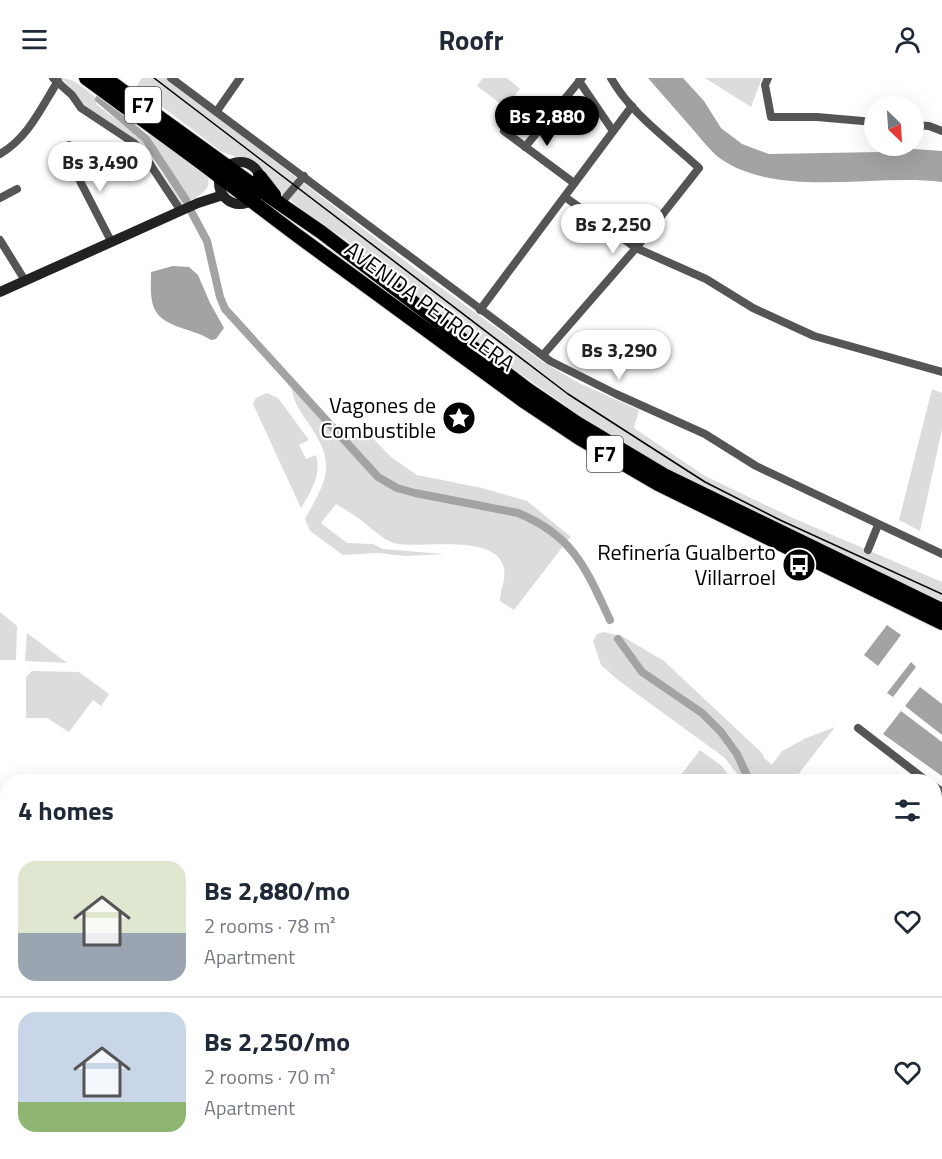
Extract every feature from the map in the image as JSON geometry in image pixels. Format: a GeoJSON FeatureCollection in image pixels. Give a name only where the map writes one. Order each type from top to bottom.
{"type":"FeatureCollection","features":[{"type":"Feature","properties":{"kind":"highway","name":"F7"},"geometry":{"type":"LineString","coordinates":[[86,78],[203,156]]}},
{"type":"Feature","properties":{"kind":"highway","name":"F7"},"geometry":{"type":"LineString","coordinates":[[105,78],[203,156],[226,178]]}},
{"type":"Feature","properties":{"kind":"highway"},"geometry":{"type":"LineString","coordinates":[[203,156],[226,178]]}},
{"type":"Feature","properties":{"kind":"highway","name":"AVENIDA PETROLERA"},"geometry":{"type":"LineString","coordinates":[[226,178],[253,193],[281,204],[527,389],[611,444],[664,475],[737,512],[942,609]]}},
{"type":"Feature","properties":{"kind":"highway","name":"AVENIDA PETROLERA"},"geometry":{"type":"LineString","coordinates":[[253,193],[270,214],[525,402],[579,438],[658,484],[942,623]]}},
{"type":"Feature","properties":{"kind":"street"},"geometry":{"type":"LineString","coordinates":[[171,78],[550,361],[705,434],[756,466],[942,554]]}},
{"type":"Feature","properties":{"kind":"street"},"geometry":{"type":"LineString","coordinates":[[217,111],[240,78]]}},
{"type":"Feature","properties":{"kind":"street"},"geometry":{"type":"LineString","coordinates":[[543,355],[636,248],[699,168],[632,106],[619,92],[611,78]]}},
{"type":"Feature","properties":{"kind":"street"},"geometry":{"type":"LineString","coordinates":[[768,78],[765,85],[771,117],[817,117],[864,121]]}},
{"type":"Feature","properties":{"kind":"street"},"geometry":{"type":"LineString","coordinates":[[0,154],[24,135],[55,80],[72,95],[81,108],[134,143],[181,211]]}},
{"type":"Feature","properties":{"kind":"street"},"geometry":{"type":"LineString","coordinates":[[525,147],[581,80],[613,132]]}},
{"type":"Feature","properties":{"kind":"street"},"geometry":{"type":"LineString","coordinates":[[480,310],[632,106]]}},
{"type":"Feature","properties":{"kind":"street"},"geometry":{"type":"LineString","coordinates":[[924,126],[942,131]]}},
{"type":"Feature","properties":{"kind":"street"},"geometry":{"type":"LineString","coordinates":[[504,131],[574,183]]}},
{"type":"Feature","properties":{"kind":"street"},"geometry":{"type":"LineString","coordinates":[[69,146],[66,154],[111,241]]}},
{"type":"Feature","properties":{"kind":"street"},"geometry":{"type":"LineString","coordinates":[[0,292],[24,279],[181,211],[226,178],[252,166],[253,193]]}},
{"type":"Feature","properties":{"kind":"street"},"geometry":{"type":"LineString","coordinates":[[281,204],[303,176]]}},
{"type":"Feature","properties":{"kind":"street"},"geometry":{"type":"LineString","coordinates":[[0,198],[17,189]]}},
{"type":"Feature","properties":{"kind":"street"},"geometry":{"type":"LineString","coordinates":[[565,197],[636,248],[706,279],[753,308],[814,336],[942,372]]}},
{"type":"Feature","properties":{"kind":"street"},"geometry":{"type":"LineString","coordinates":[[0,240],[24,279]]}},
{"type":"Feature","properties":{"kind":"street"},"geometry":{"type":"LineString","coordinates":[[868,550],[878,525]]}},
{"type":"Feature","properties":{"kind":"street"},"geometry":{"type":"LineString","coordinates":[[858,728],[918,774]]}},
{"type":"Feature","properties":{"kind":"shaded area"},"geometry":{"type":"Polygon","coordinates":[[[60,78],[75,82],[84,88],[96,98],[96,104],[144,141],[185,203],[182,205],[155,162],[136,140],[91,111],[60,78]]]}},
{"type":"Feature","properties":{"kind":"shaded area"},"geometry":{"type":"Polygon","coordinates":[[[142,78],[166,78],[418,271],[543,362],[579,383],[639,410],[634,428],[705,476],[793,518],[942,582],[942,601],[740,507],[623,443],[592,423],[382,271],[373,260],[335,232],[323,226],[270,184],[257,167],[246,160],[222,152],[136,87],[142,78]]]}},
{"type":"Feature","properties":{"kind":"shaded area"},"geometry":{"type":"Polygon","coordinates":[[[483,78],[507,78],[520,89],[505,107],[477,86],[483,78]]]}},
{"type":"Feature","properties":{"kind":"shaded area"},"geometry":{"type":"Polygon","coordinates":[[[648,78],[683,78],[704,101],[721,128],[742,144],[769,154],[864,152],[864,156],[924,156],[924,150],[942,151],[942,182],[886,180],[826,182],[768,178],[742,170],[715,154],[648,78]]]}},
{"type":"Feature","properties":{"kind":"shaded area"},"geometry":{"type":"Polygon","coordinates":[[[705,78],[762,78],[751,107],[705,78]]]}},
{"type":"Feature","properties":{"kind":"shaded area"},"geometry":{"type":"Polygon","coordinates":[[[145,130],[207,175],[208,184],[202,194],[190,201],[145,130]]]}},
{"type":"Feature","properties":{"kind":"shaded area"},"geometry":{"type":"Polygon","coordinates":[[[173,266],[189,267],[198,275],[224,328],[216,339],[211,340],[170,323],[157,313],[151,297],[151,272],[173,266]]]}},
{"type":"Feature","properties":{"kind":"shaded area"},"geometry":{"type":"Polygon","coordinates":[[[291,386],[378,480],[392,488],[414,495],[516,515],[534,522],[564,545],[514,610],[500,601],[504,569],[499,558],[489,550],[458,544],[394,543],[336,504],[321,523],[347,543],[373,544],[383,549],[444,554],[343,555],[310,531],[305,519],[319,493],[326,472],[326,462],[318,438],[295,402],[291,386]]]}},
{"type":"Feature","properties":{"kind":"shaded area"},"geometry":{"type":"Polygon","coordinates":[[[932,389],[942,393],[942,429],[920,531],[899,520],[932,389]]]}},
{"type":"Feature","properties":{"kind":"shaded area"},"geometry":{"type":"Polygon","coordinates":[[[267,393],[278,398],[309,440],[299,445],[306,459],[316,455],[317,476],[301,508],[253,404],[256,398],[267,393]]]}},
{"type":"Feature","properties":{"kind":"shaded area"},"geometry":{"type":"Polygon","coordinates":[[[362,427],[391,457],[417,475],[482,488],[527,501],[571,537],[567,541],[539,519],[512,508],[433,495],[397,484],[377,471],[347,438],[362,427]]]}},
{"type":"Feature","properties":{"kind":"shaded area"},"geometry":{"type":"Polygon","coordinates":[[[0,612],[17,626],[16,660],[0,660],[0,612]]]}},
{"type":"Feature","properties":{"kind":"shaded area"},"geometry":{"type":"Polygon","coordinates":[[[887,625],[901,635],[878,666],[864,655],[887,625]]]}},
{"type":"Feature","properties":{"kind":"shaded area"},"geometry":{"type":"Polygon","coordinates":[[[603,632],[622,636],[664,661],[772,765],[782,751],[806,738],[835,727],[798,774],[737,774],[725,758],[618,680],[601,665],[593,641],[597,634],[603,632]]]}},
{"type":"Feature","properties":{"kind":"shaded area"},"geometry":{"type":"Polygon","coordinates":[[[27,633],[67,663],[25,661],[27,633]]]}},
{"type":"Feature","properties":{"kind":"shaded area"},"geometry":{"type":"Polygon","coordinates":[[[911,662],[916,667],[893,697],[887,693],[911,662]]]}},
{"type":"Feature","properties":{"kind":"shaded area"},"geometry":{"type":"Polygon","coordinates":[[[32,671],[79,672],[109,694],[101,706],[93,700],[69,732],[47,718],[26,718],[26,677],[32,671]]]}},
{"type":"Feature","properties":{"kind":"shaded area"},"geometry":{"type":"Polygon","coordinates":[[[920,687],[942,704],[942,735],[905,706],[920,687]]]}},
{"type":"Feature","properties":{"kind":"shaded area"},"geometry":{"type":"Polygon","coordinates":[[[901,711],[942,742],[942,774],[939,774],[883,734],[901,711]]]}},
{"type":"Feature","properties":{"kind":"shaded area"},"geometry":{"type":"Polygon","coordinates":[[[700,750],[722,766],[727,774],[682,774],[700,750]]]}},
{"type":"Feature","properties":{"kind":"waterway"},"geometry":{"type":"LineString","coordinates":[[99,99],[146,139],[186,200]]}},
{"type":"Feature","properties":{"kind":"waterway"},"geometry":{"type":"LineString","coordinates":[[192,213],[207,241],[225,309],[378,477],[397,488],[518,513],[537,522],[553,532],[576,556],[610,620]]}},
{"type":"Feature","properties":{"kind":"waterway"},"geometry":{"type":"LineString","coordinates":[[618,639],[642,672],[702,713],[721,732],[737,754],[746,774]]}},
{"type":"Feature","properties":{"kind":"tram line"},"geometry":{"type":"LineString","coordinates":[[154,78],[568,394],[705,482],[780,520],[942,594]]}},
{"type":"Feature","properties":{"kind":"place","name":"Vagones de Combustible"},"geometry":{"type":"Point","coordinates":[459,418]}},
{"type":"Feature","properties":{"kind":"place","name":"Refinería Gualberto Villarroel"},"geometry":{"type":"Point","coordinates":[799,565]}}]}
